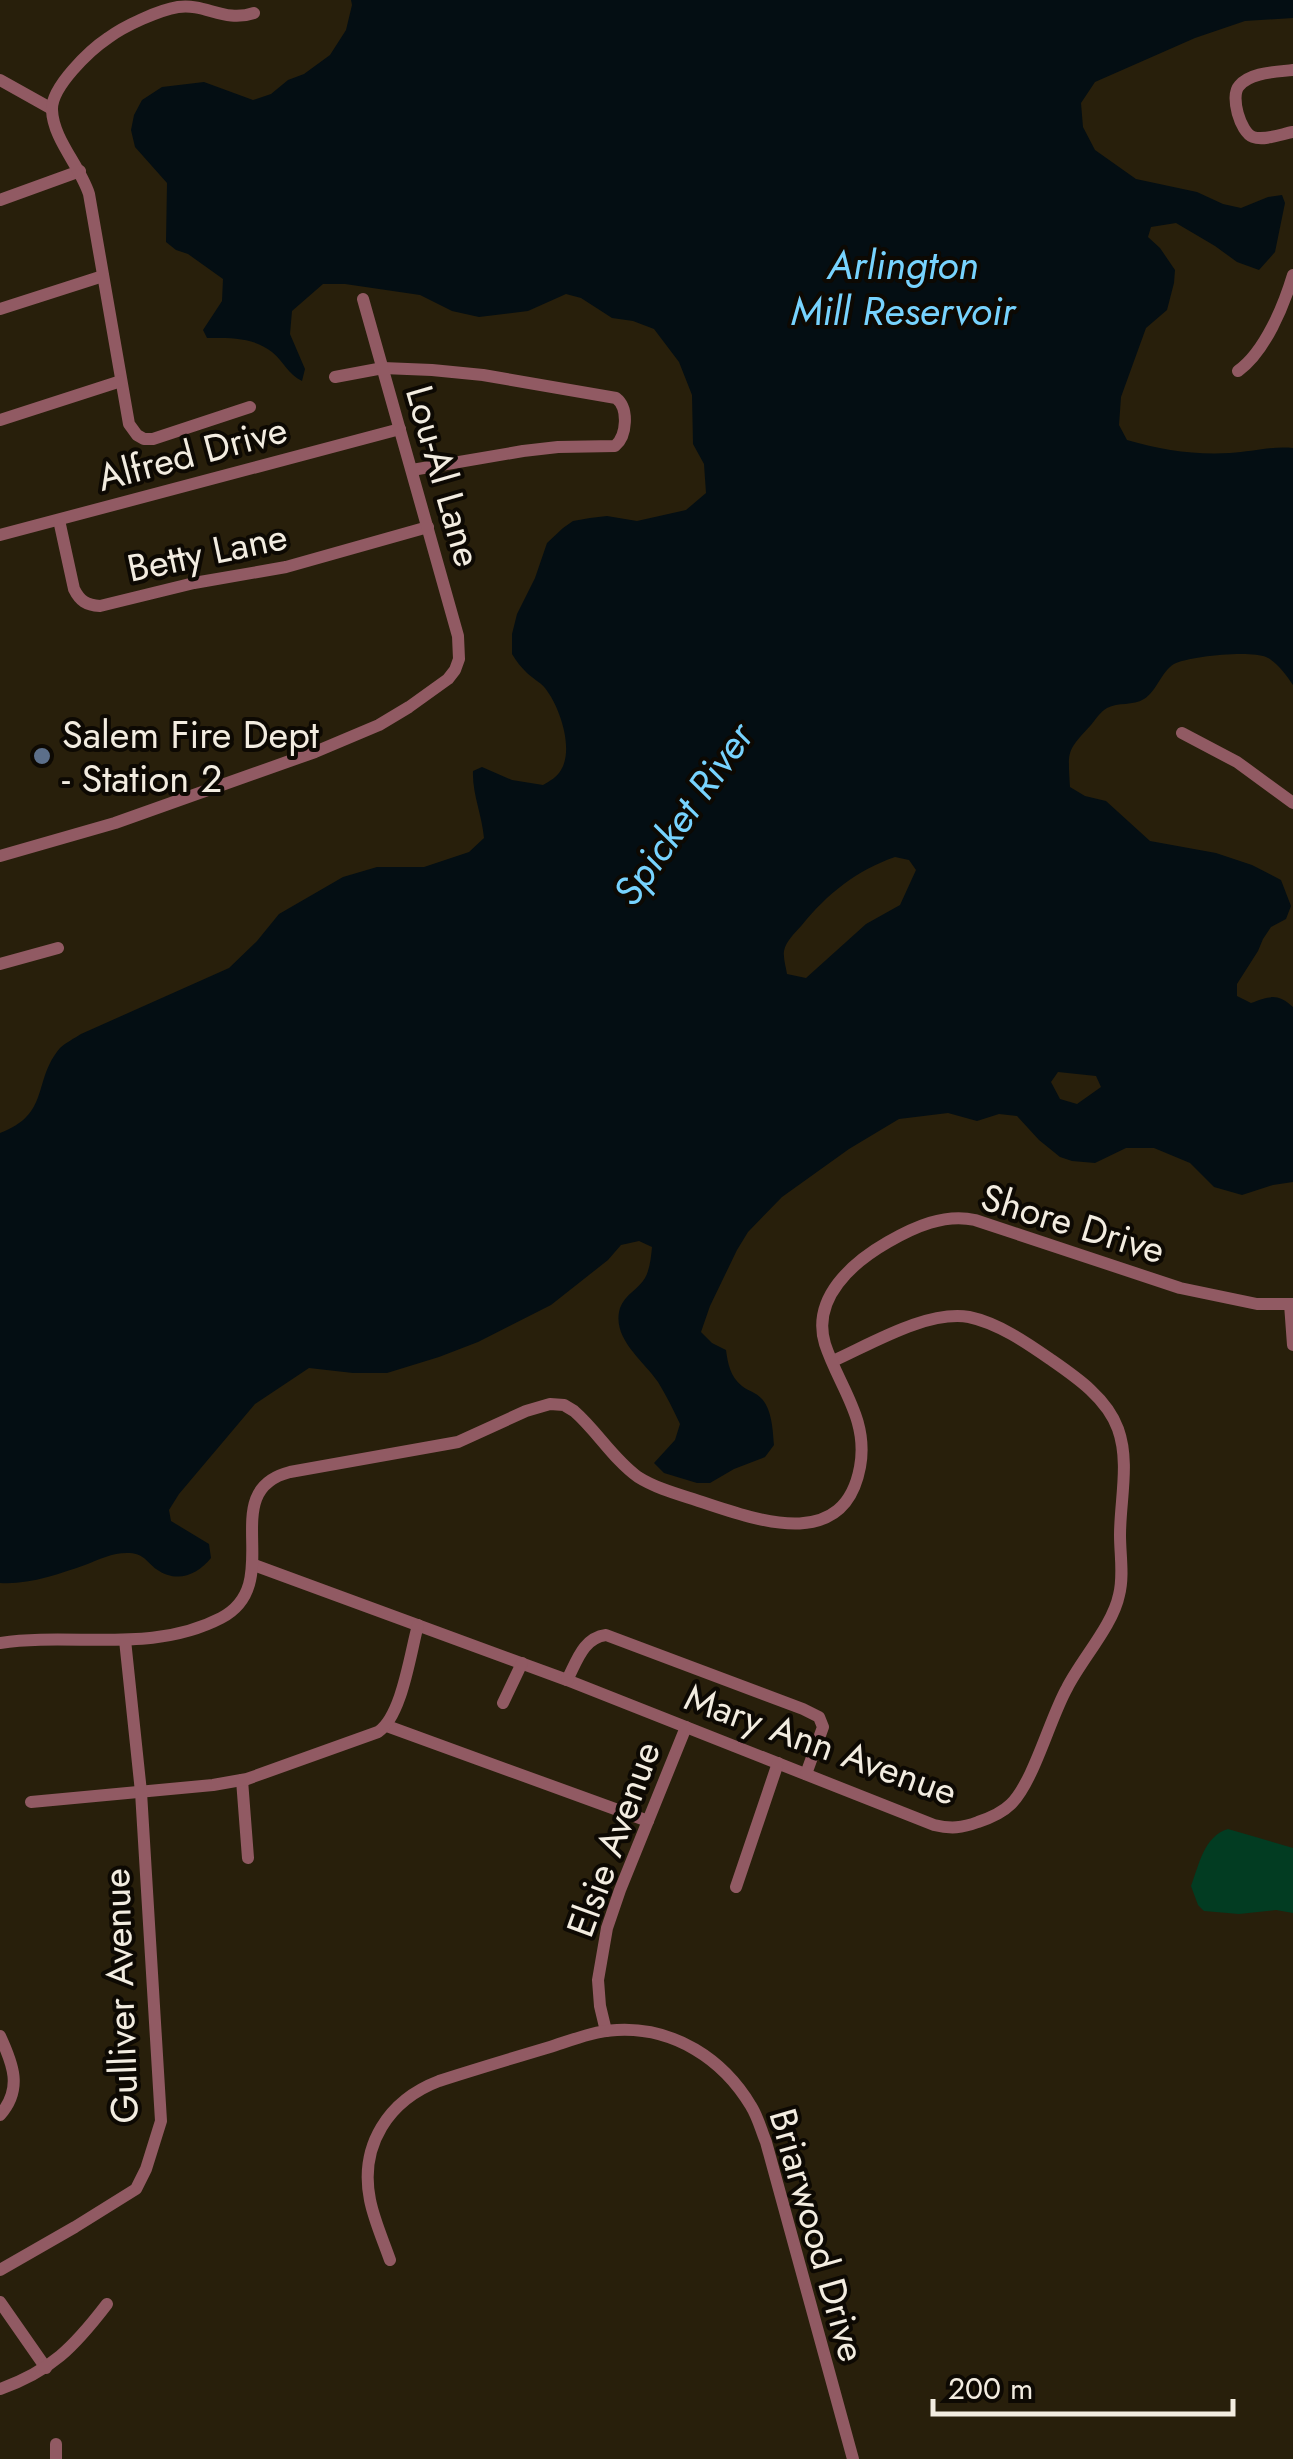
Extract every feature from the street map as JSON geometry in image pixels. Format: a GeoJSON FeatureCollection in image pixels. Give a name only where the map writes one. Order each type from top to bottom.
{"type":"FeatureCollection","features":[{"type":"Feature","properties":{"kind":"street"},"geometry":{"type":"LineString","coordinates":[[250,407],[169,435],[144,439],[129,424],[89,194],[80,171],[66,153],[52,109],[67,78],[109,36],[179,3],[231,17],[254,12]]}},
{"type":"Feature","properties":{"kind":"street"},"geometry":{"type":"LineString","coordinates":[[1293,70],[1247,80],[1238,86],[1234,96],[1250,136],[1261,138],[1293,132]]}},
{"type":"Feature","properties":{"kind":"street"},"geometry":{"type":"LineString","coordinates":[[0,80],[52,109]]}},
{"type":"Feature","properties":{"kind":"street"},"geometry":{"type":"LineString","coordinates":[[0,200],[80,171]]}},
{"type":"Feature","properties":{"kind":"street"},"geometry":{"type":"LineString","coordinates":[[1242,369],[1272,327],[1293,275]]}},
{"type":"Feature","properties":{"kind":"street"},"geometry":{"type":"LineString","coordinates":[[0,308],[103,276]]}},
{"type":"Feature","properties":{"kind":"street","name":"Lou-Al Lane"},"geometry":{"type":"LineString","coordinates":[[0,856],[116,823],[348,740],[409,707],[455,670],[459,660],[458,636],[363,298]]}},
{"type":"Feature","properties":{"kind":"street"},"geometry":{"type":"LineString","coordinates":[[335,376],[382,368],[483,375],[616,398],[624,407],[623,436],[615,446],[523,451],[412,470]]}},
{"type":"Feature","properties":{"kind":"street"},"geometry":{"type":"LineString","coordinates":[[0,420],[121,382]]}},
{"type":"Feature","properties":{"kind":"street","name":"Alfred Drive"},"geometry":{"type":"LineString","coordinates":[[0,535],[400,429]]}},
{"type":"Feature","properties":{"kind":"street","name":"Betty Lane"},"geometry":{"type":"LineString","coordinates":[[60,520],[74,588],[88,606],[286,566],[428,526]]}},
{"type":"Feature","properties":{"kind":"street"},"geometry":{"type":"LineString","coordinates":[[1182,733],[1238,762],[1293,802]]}},
{"type":"Feature","properties":{"kind":"street"},"geometry":{"type":"LineString","coordinates":[[0,964],[58,948]]}},
{"type":"Feature","properties":{"kind":"street","name":"Shore Drive"},"geometry":{"type":"LineString","coordinates":[[0,1642],[157,1638],[224,1617],[242,1602],[250,1582],[256,1500],[269,1481],[279,1475],[458,1442],[550,1404],[574,1411],[627,1468],[647,1482],[776,1524],[824,1518],[846,1500],[856,1482],[861,1457],[858,1419],[825,1343],[823,1319],[828,1301],[862,1259],[891,1240],[932,1222],[954,1217],[975,1220],[1180,1288],[1257,1304],[1292,1304]]}},
{"type":"Feature","properties":{"kind":"street"},"geometry":{"type":"LineString","coordinates":[[1292,1304],[1293,1345]]}},
{"type":"Feature","properties":{"kind":"street","name":"Mary Ann Avenue"},"geometry":{"type":"LineString","coordinates":[[254,1565],[567,1680],[947,1828],[969,1826],[1002,1812],[1018,1796],[1065,1691],[1112,1616],[1121,1584],[1120,1437],[1106,1407],[1088,1388],[1056,1363],[978,1320],[954,1316],[908,1328],[833,1360]]}},
{"type":"Feature","properties":{"kind":"street"},"geometry":{"type":"LineString","coordinates":[[31,1802],[214,1786],[369,1736],[388,1726],[418,1625]]}},
{"type":"Feature","properties":{"kind":"street"},"geometry":{"type":"LineString","coordinates":[[567,1680],[583,1648],[598,1636],[612,1636],[814,1714],[822,1721],[822,1727],[806,1774]]}},
{"type":"Feature","properties":{"kind":"street","name":"Gulliver Avenue"},"geometry":{"type":"LineString","coordinates":[[0,2270],[136,2189],[162,2121],[140,1792],[124,1640]]}},
{"type":"Feature","properties":{"kind":"street"},"geometry":{"type":"LineString","coordinates":[[503,1703],[522,1663]]}},
{"type":"Feature","properties":{"kind":"street"},"geometry":{"type":"LineString","coordinates":[[388,1726],[648,1821]]}},
{"type":"Feature","properties":{"kind":"street","name":"Elsie Avenue"},"geometry":{"type":"LineString","coordinates":[[606,2031],[598,1992],[600,1956],[610,1916],[686,1727]]}},
{"type":"Feature","properties":{"kind":"street"},"geometry":{"type":"LineString","coordinates":[[736,1886],[778,1763]]}},
{"type":"Feature","properties":{"kind":"street"},"geometry":{"type":"LineString","coordinates":[[242,1780],[248,1858]]}},
{"type":"Feature","properties":{"kind":"street","name":"Briarwood Drive"},"geometry":{"type":"LineString","coordinates":[[390,2260],[370,2200],[368,2175],[374,2144],[404,2099],[428,2085],[606,2031],[653,2032],[675,2039],[716,2063],[753,2108],[853,2459]]}},
{"type":"Feature","properties":{"kind":"street"},"geometry":{"type":"LineString","coordinates":[[0,2036],[14,2081],[10,2104],[0,2114]]}},
{"type":"Feature","properties":{"kind":"street"},"geometry":{"type":"LineString","coordinates":[[0,2302],[46,2368]]}},
{"type":"Feature","properties":{"kind":"street"},"geometry":{"type":"LineString","coordinates":[[0,2389],[46,2368],[84,2332],[106,2304]]}},
{"type":"Feature","properties":{"kind":"street"},"geometry":{"type":"LineString","coordinates":[[56,2444],[56,2459]]}},
{"type":"Feature","properties":{"kind":"green space"},"geometry":{"type":"Polygon","coordinates":[[[1228,1829],[1293,1848],[1293,1913],[1276,1910],[1239,1914],[1204,1911],[1198,1905],[1191,1886],[1200,1861],[1213,1838],[1228,1829]]]}},
{"type":"Feature","properties":{"kind":"water","name":"Arlington Mill Reservoir"},"geometry":{"type":"Polygon","coordinates":[[[351,0],[1293,0],[1293,18],[1245,21],[1195,38],[1095,82],[1081,103],[1083,127],[1095,150],[1136,179],[1197,192],[1241,208],[1282,195],[1285,203],[1275,252],[1259,270],[1237,262],[1176,223],[1151,227],[1148,237],[1175,270],[1174,283],[1167,310],[1146,328],[1121,397],[1119,425],[1127,440],[1178,451],[1293,448],[1293,685],[1274,662],[1258,655],[1182,661],[1170,667],[1144,699],[1103,711],[1073,747],[1069,766],[1070,787],[1106,801],[1150,841],[1216,853],[1281,880],[1291,906],[1286,919],[1271,927],[1263,939],[1237,984],[1237,996],[1251,1003],[1278,998],[1293,1007],[1293,1182],[1242,1195],[1214,1187],[1190,1163],[1154,1148],[1126,1148],[1095,1163],[1072,1161],[1060,1157],[1039,1140],[1017,1116],[999,1114],[977,1121],[948,1113],[899,1119],[782,1197],[748,1232],[710,1306],[701,1332],[726,1350],[735,1378],[760,1397],[768,1409],[774,1445],[765,1457],[710,1483],[664,1473],[654,1463],[675,1440],[680,1424],[658,1382],[620,1329],[622,1303],[642,1282],[649,1267],[652,1247],[639,1241],[621,1245],[551,1305],[478,1342],[387,1373],[309,1368],[255,1404],[169,1510],[171,1521],[209,1544],[211,1558],[193,1573],[179,1577],[164,1574],[139,1555],[124,1553],[43,1578],[0,1583],[0,1133],[27,1116],[39,1096],[51,1060],[62,1046],[229,968],[279,914],[343,877],[377,867],[424,867],[469,852],[484,838],[473,771],[482,767],[512,780],[543,785],[555,777],[566,751],[560,717],[545,688],[512,654],[517,614],[547,543],[573,521],[607,516],[637,521],[686,510],[706,493],[704,464],[693,444],[692,395],[679,362],[654,329],[612,318],[581,298],[566,294],[528,311],[479,317],[452,311],[420,295],[323,284],[292,311],[290,334],[305,369],[302,381],[257,343],[207,338],[203,330],[222,301],[223,279],[166,242],[167,183],[135,147],[131,130],[134,115],[142,100],[162,87],[204,82],[253,100],[271,94],[330,55],[346,30],[351,0]],[[895,857],[855,876],[812,914],[785,947],[787,974],[806,978],[866,924],[900,905],[916,870],[909,860],[895,857]],[[1058,1072],[1051,1082],[1060,1099],[1077,1104],[1101,1087],[1096,1076],[1058,1072]]]}},
{"type":"Feature","properties":{"kind":"place","name":"Salem Fire Dept - Station 2"},"geometry":{"type":"Point","coordinates":[42,756]}},
{"type":"Feature","properties":{"kind":"water label","name":"Spicket River"},"geometry":{"type":"Point","coordinates":[683,814]}}]}
